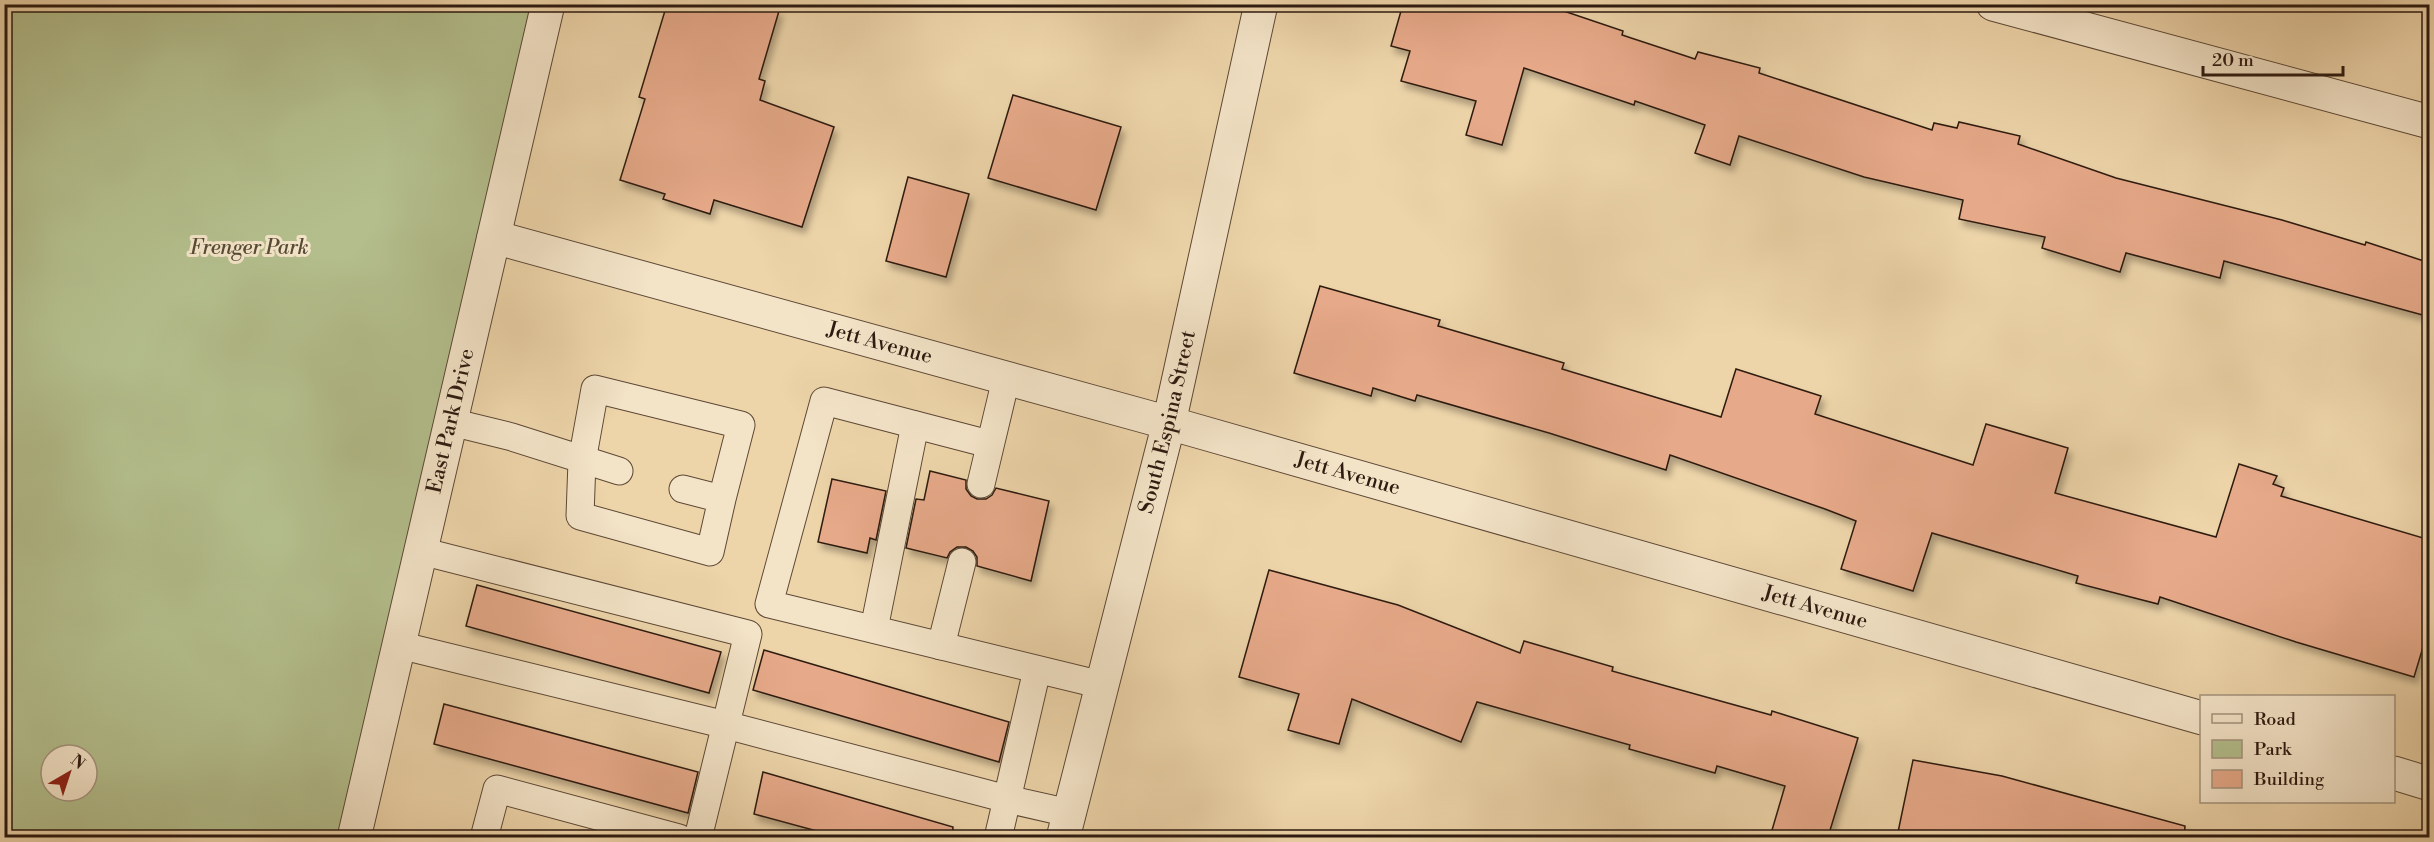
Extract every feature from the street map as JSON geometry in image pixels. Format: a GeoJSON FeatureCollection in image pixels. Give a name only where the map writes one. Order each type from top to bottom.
{"type":"FeatureCollection","features":[{"type":"Feature","properties":{"kind":"street","name":"East Park Drive"},"geometry":{"type":"LineString","coordinates":[[354,837],[548,4]]}},
{"type":"Feature","properties":{"kind":"street","name":"South Espina Street"},"geometry":{"type":"LineString","coordinates":[[1066,825],[1169,423],[1261,4]]}},
{"type":"Feature","properties":{"kind":"street"},"geometry":{"type":"LineString","coordinates":[[1993,4],[2430,122]]}},
{"type":"Feature","properties":{"kind":"street","name":"Jett Avenue"},"geometry":{"type":"LineString","coordinates":[[494,237],[1169,423],[2200,717]]}},
{"type":"Feature","properties":{"kind":"street"},"geometry":{"type":"LineString","coordinates":[[2395,773],[2430,784]]}},
{"type":"Feature","properties":{"kind":"lane"},"geometry":{"type":"LineString","coordinates":[[981,484],[1006,379]]}},
{"type":"Feature","properties":{"kind":"lane"},"geometry":{"type":"LineString","coordinates":[[595,389],[741,425],[722,499],[710,552],[580,516],[582,461],[595,389]]}},
{"type":"Feature","properties":{"kind":"lane"},"geometry":{"type":"LineString","coordinates":[[698,837],[748,634],[769,604],[824,401],[989,444]]}},
{"type":"Feature","properties":{"kind":"lane"},"geometry":{"type":"LineString","coordinates":[[451,422],[512,437],[619,471]]}},
{"type":"Feature","properties":{"kind":"lane"},"geometry":{"type":"LineString","coordinates":[[874,629],[915,425]]}},
{"type":"Feature","properties":{"kind":"lane"},"geometry":{"type":"LineString","coordinates":[[683,489],[722,499]]}},
{"type":"Feature","properties":{"kind":"lane"},"geometry":{"type":"LineString","coordinates":[[421,551],[748,634]]}},
{"type":"Feature","properties":{"kind":"lane"},"geometry":{"type":"LineString","coordinates":[[940,646],[962,562]]}},
{"type":"Feature","properties":{"kind":"lane"},"geometry":{"type":"LineString","coordinates":[[769,604],[1102,686]]}},
{"type":"Feature","properties":{"kind":"lane"},"geometry":{"type":"LineString","coordinates":[[399,645],[726,725],[1007,800],[1066,825]]}},
{"type":"Feature","properties":{"kind":"lane"},"geometry":{"type":"LineString","coordinates":[[998,837],[1037,670]]}},
{"type":"Feature","properties":{"kind":"lane"},"geometry":{"type":"LineString","coordinates":[[484,837],[496,789],[587,826],[679,837]]}},
{"type":"Feature","properties":{"kind":"green space","name":"Frenger Park"},"geometry":{"type":"Polygon","coordinates":[[[5,5],[557,5],[359,837],[5,838],[5,5]]]}},
{"type":"Feature","properties":{"kind":"building"},"geometry":{"type":"Polygon","coordinates":[[[667,4],[756,4],[779,11],[759,79],[765,81],[760,100],[834,127],[802,227],[714,200],[710,214],[663,199],[665,194],[620,180],[645,99],[639,97],[667,4]]]}},
{"type":"Feature","properties":{"kind":"building"},"geometry":{"type":"Polygon","coordinates":[[[1403,4],[1543,4],[1623,31],[1622,35],[1695,59],[1698,52],[1760,68],[1759,73],[1932,130],[1934,123],[1957,128],[1959,122],[2020,136],[2018,144],[2116,178],[2282,220],[2365,245],[2366,242],[2430,263],[2430,317],[2224,261],[2220,278],[2126,253],[2120,272],[2042,248],[2045,237],[1959,219],[1963,200],[1864,177],[1739,136],[1730,165],[1695,153],[1705,125],[1635,101],[1634,105],[1524,68],[1502,145],[1466,135],[1476,101],[1401,81],[1410,51],[1391,46],[1403,4]]]}},
{"type":"Feature","properties":{"kind":"building"},"geometry":{"type":"Polygon","coordinates":[[[1013,95],[1121,127],[1096,210],[988,178],[1013,95]]]}},
{"type":"Feature","properties":{"kind":"building"},"geometry":{"type":"Polygon","coordinates":[[[908,177],[969,194],[946,277],[886,261],[908,177]]]}},
{"type":"Feature","properties":{"kind":"building"},"geometry":{"type":"Polygon","coordinates":[[[1320,286],[1440,320],[1438,326],[1564,363],[1562,369],[1721,417],[1736,369],[1821,396],[1815,414],[1973,465],[1986,424],[2068,448],[2055,493],[2216,537],[2239,464],[2277,476],[2273,484],[2284,488],[2281,496],[2430,540],[2430,624],[2414,677],[2296,642],[2160,597],[2158,604],[2076,583],[2078,576],[1932,533],[1913,591],[1841,569],[1856,521],[1825,509],[1670,455],[1666,470],[1417,395],[1415,401],[1373,388],[1371,396],[1294,373],[1320,286]]]}},
{"type":"Feature","properties":{"kind":"building"},"geometry":{"type":"Polygon","coordinates":[[[930,471],[966,480],[966,489],[971,496],[977,499],[986,499],[996,488],[1049,501],[1031,581],[977,566],[977,557],[966,547],[957,547],[950,552],[947,558],[906,548],[916,499],[924,500],[930,471]]]}},
{"type":"Feature","properties":{"kind":"building"},"geometry":{"type":"Polygon","coordinates":[[[832,479],[886,491],[876,540],[870,538],[867,553],[818,542],[832,479]]]}},
{"type":"Feature","properties":{"kind":"building"},"geometry":{"type":"Polygon","coordinates":[[[1269,570],[1398,605],[1520,653],[1524,641],[1613,667],[1612,671],[1771,715],[1772,711],[1858,738],[1828,837],[1770,837],[1785,786],[1717,766],[1715,773],[1629,749],[1630,745],[1477,702],[1461,742],[1352,699],[1339,744],[1288,730],[1299,694],[1239,677],[1269,570]]]}},
{"type":"Feature","properties":{"kind":"building"},"geometry":{"type":"Polygon","coordinates":[[[477,585],[721,652],[709,693],[466,626],[477,585]]]}},
{"type":"Feature","properties":{"kind":"building"},"geometry":{"type":"Polygon","coordinates":[[[764,650],[1009,722],[999,762],[753,690],[764,650]]]}},
{"type":"Feature","properties":{"kind":"building"},"geometry":{"type":"Polygon","coordinates":[[[444,704],[698,772],[688,813],[434,744],[444,704]]]}},
{"type":"Feature","properties":{"kind":"building"},"geometry":{"type":"Polygon","coordinates":[[[1913,760],[2002,776],[2185,826],[2184,837],[1897,837],[1913,760]]]}},
{"type":"Feature","properties":{"kind":"building"},"geometry":{"type":"Polygon","coordinates":[[[763,772],[953,827],[952,837],[839,837],[754,814],[763,772]]]}}]}
